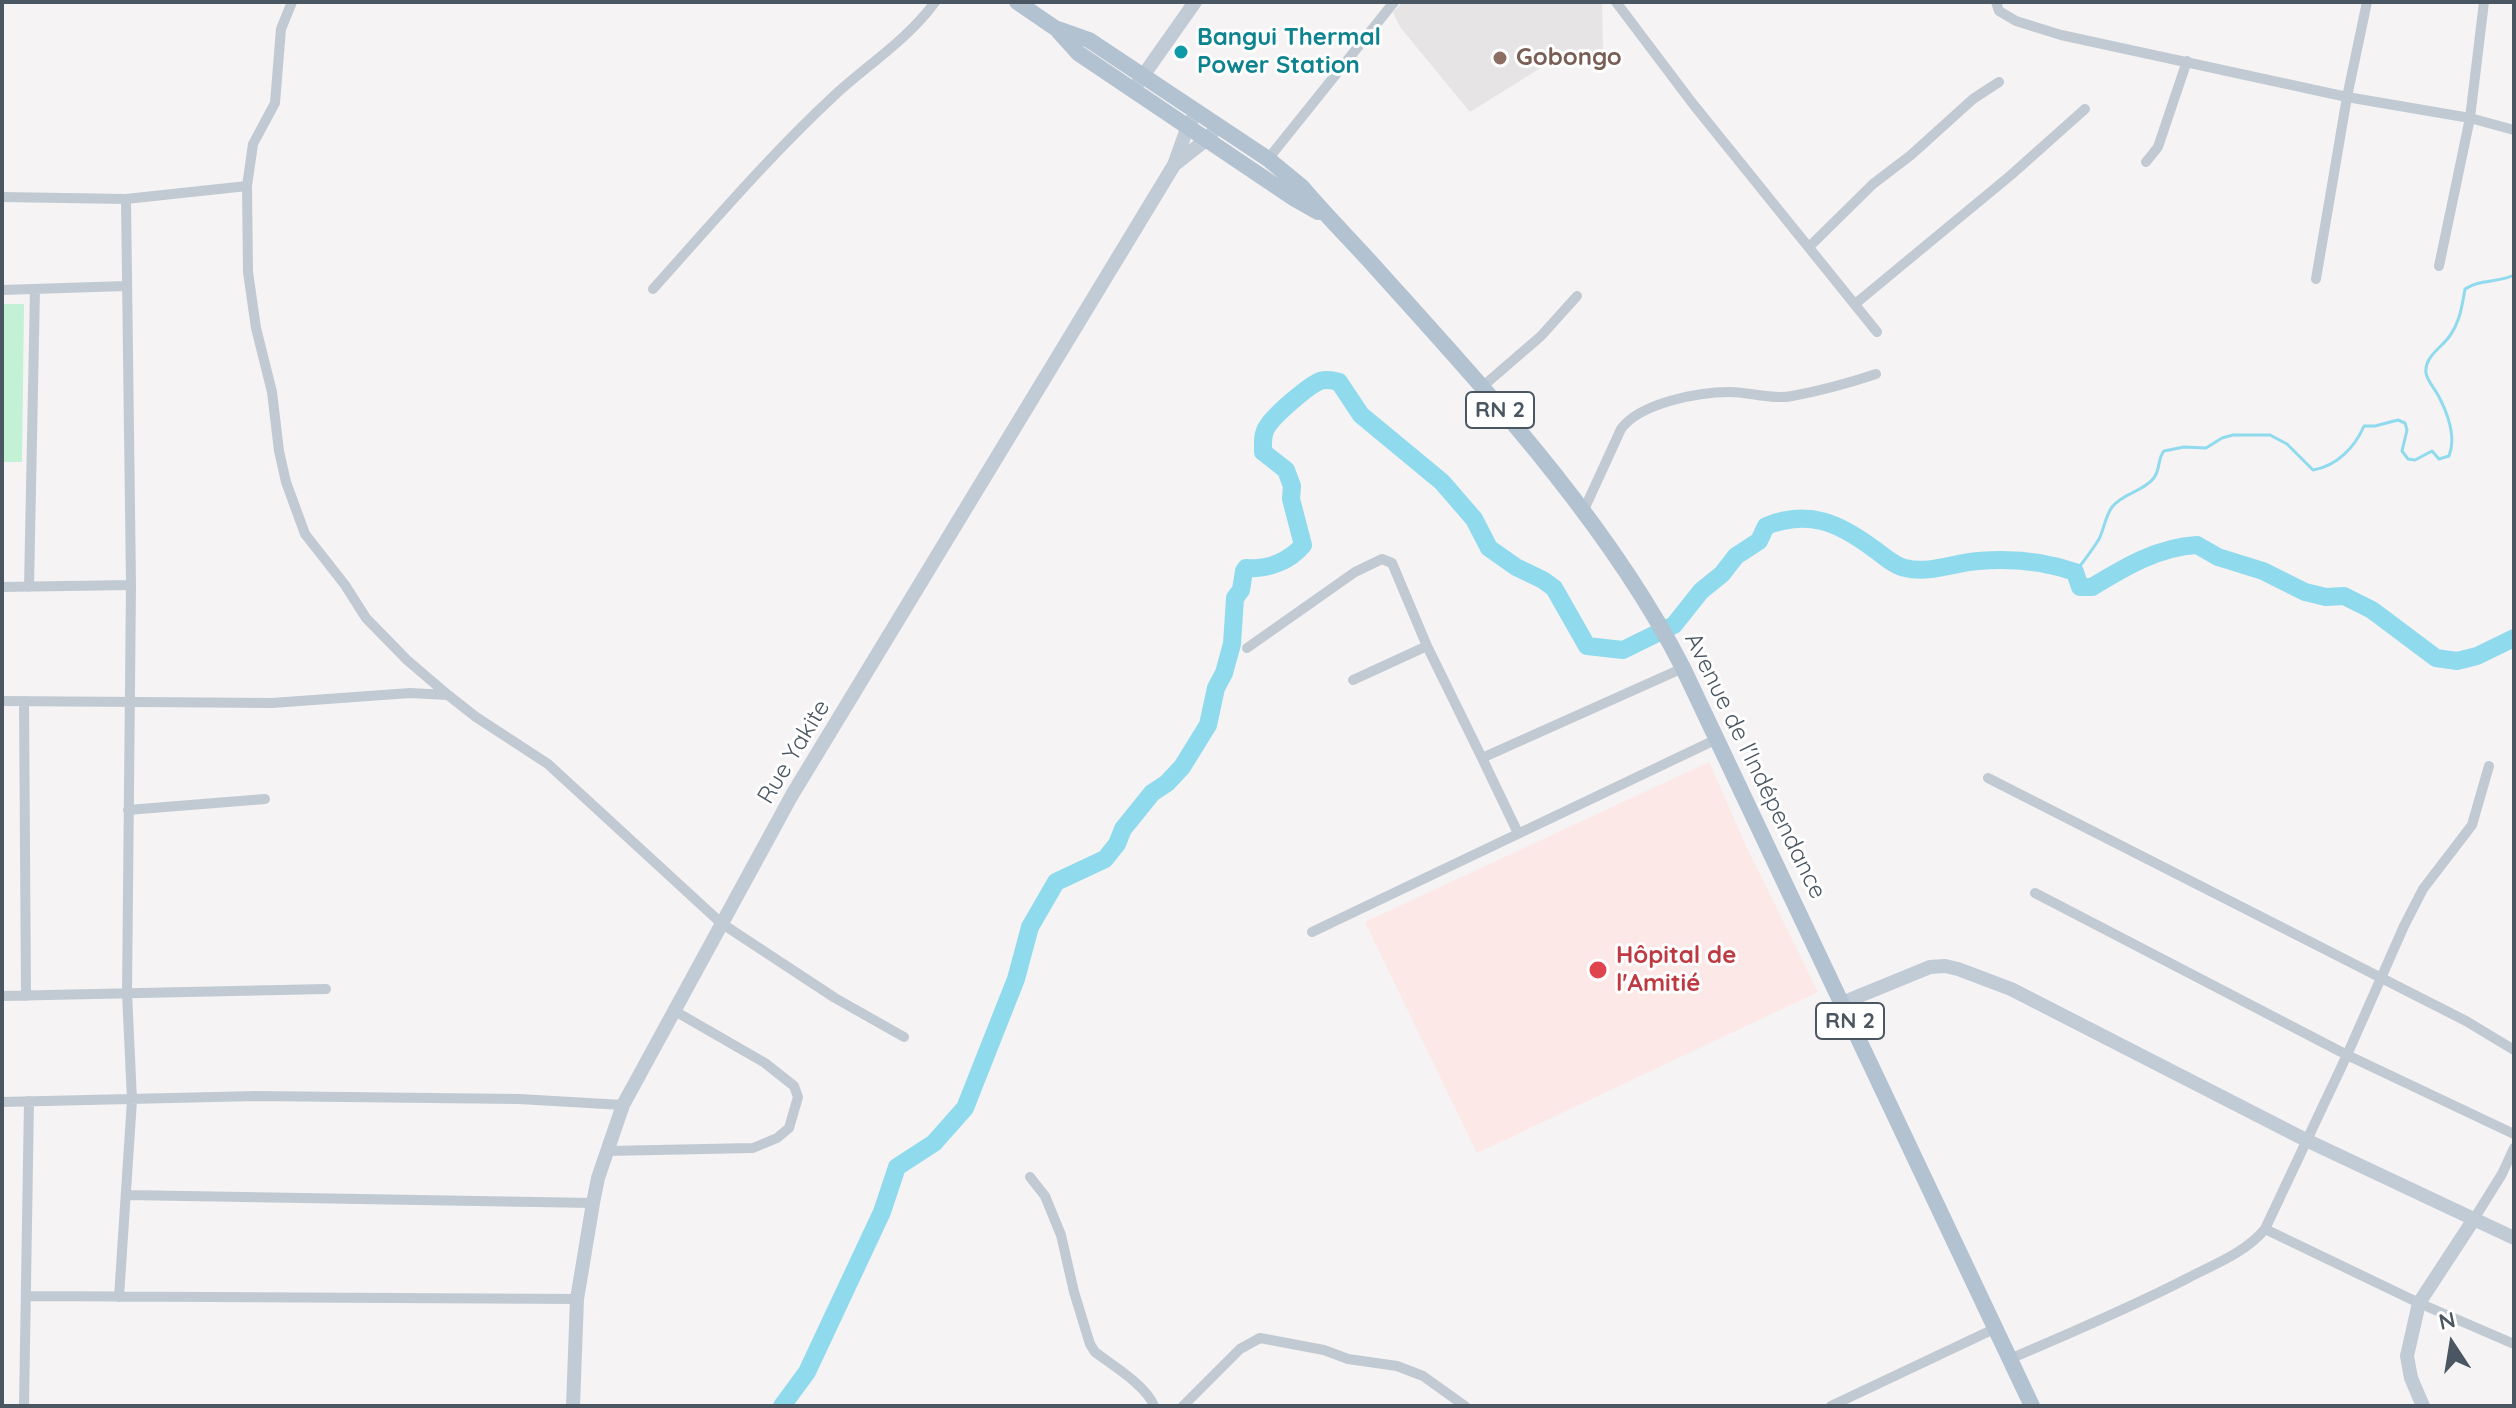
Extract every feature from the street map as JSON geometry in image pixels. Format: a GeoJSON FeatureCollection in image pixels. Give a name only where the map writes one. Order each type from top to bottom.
{"type":"FeatureCollection","features":[{"type":"Feature","properties":{"kind":"main road","name":"Avenue de l'Indépendance"},"geometry":{"type":"LineString","coordinates":[[1017,2],[1055,28],[1078,53],[1138,83],[1193,119],[1218,126],[1268,159],[1302,187],[1482,387],[1583,512],[1657,617],[1683,668],[2032,1406]]}},
{"type":"Feature","properties":{"kind":"main road"},"geometry":{"type":"LineString","coordinates":[[1138,83],[1195,2]]}},
{"type":"Feature","properties":{"kind":"main road","name":"Avenue de l'Indépendance"},"geometry":{"type":"LineString","coordinates":[[1193,119],[1207,139],[1327,217]]}},
{"type":"Feature","properties":{"kind":"main road","name":"Rue Yakite"},"geometry":{"type":"LineString","coordinates":[[573,1406],[577,1299],[593,1203],[623,1105],[792,795],[1174,165],[1193,119]]}},
{"type":"Feature","properties":{"kind":"main road","name":"Rue Yakite"},"geometry":{"type":"LineString","coordinates":[[1174,165],[1207,139],[1218,126]]}},
{"type":"Feature","properties":{"kind":"main road"},"geometry":{"type":"LineString","coordinates":[[1842,1003],[1930,967],[1958,969],[2011,989],[2306,1140],[2514,1238]]}},
{"type":"Feature","properties":{"kind":"main road"},"geometry":{"type":"LineString","coordinates":[[2423,1406],[2411,1378],[2407,1356],[2419,1303],[2474,1219]]}},
{"type":"Feature","properties":{"kind":"street"},"geometry":{"type":"LineString","coordinates":[[292,2],[281,29],[275,103],[256,136],[247,186],[248,272],[256,328],[272,392],[279,451],[286,482],[305,534],[366,618],[407,660],[448,695],[548,764],[721,923],[835,998],[904,1037]]}},
{"type":"Feature","properties":{"kind":"street"},"geometry":{"type":"LineString","coordinates":[[653,289],[765,165],[837,93],[887,52],[935,2]]}},
{"type":"Feature","properties":{"kind":"street"},"geometry":{"type":"LineString","coordinates":[[1268,159],[1394,2]]}},
{"type":"Feature","properties":{"kind":"street"},"geometry":{"type":"LineString","coordinates":[[1616,2],[1693,104],[1877,332]]}},
{"type":"Feature","properties":{"kind":"street"},"geometry":{"type":"LineString","coordinates":[[1996,2],[1999,11],[2016,21],[2061,35],[2347,97],[2470,118],[2514,130]]}},
{"type":"Feature","properties":{"kind":"street"},"geometry":{"type":"LineString","coordinates":[[2316,279],[2347,97],[2367,2]]}},
{"type":"Feature","properties":{"kind":"street"},"geometry":{"type":"LineString","coordinates":[[2439,266],[2470,118],[2484,2]]}},
{"type":"Feature","properties":{"kind":"street"},"geometry":{"type":"LineString","coordinates":[[2146,162],[2158,147],[2187,61]]}},
{"type":"Feature","properties":{"kind":"street"},"geometry":{"type":"LineString","coordinates":[[1809,247],[1873,184],[1911,155],[1973,99],[1999,82]]}},
{"type":"Feature","properties":{"kind":"street"},"geometry":{"type":"LineString","coordinates":[[1855,304],[2011,175],[2085,109]]}},
{"type":"Feature","properties":{"kind":"street"},"geometry":{"type":"LineString","coordinates":[[2,197],[126,199],[247,186]]}},
{"type":"Feature","properties":{"kind":"street"},"geometry":{"type":"LineString","coordinates":[[119,1297],[132,1100],[127,993],[131,585],[126,199]]}},
{"type":"Feature","properties":{"kind":"street"},"geometry":{"type":"LineString","coordinates":[[2,290],[126,286]]}},
{"type":"Feature","properties":{"kind":"street"},"geometry":{"type":"LineString","coordinates":[[29,587],[35,289]]}},
{"type":"Feature","properties":{"kind":"street"},"geometry":{"type":"LineString","coordinates":[[1482,387],[1541,336],[1577,296]]}},
{"type":"Feature","properties":{"kind":"street"},"geometry":{"type":"LineString","coordinates":[[1583,512],[1621,429],[1627,420],[1643,411],[1678,399],[1728,392],[1790,397],[1876,374]]}},
{"type":"Feature","properties":{"kind":"street"},"geometry":{"type":"LineString","coordinates":[[1247,648],[1355,572],[1382,559],[1392,563],[1427,646],[1518,833]]}},
{"type":"Feature","properties":{"kind":"street"},"geometry":{"type":"LineString","coordinates":[[2,587],[131,585]]}},
{"type":"Feature","properties":{"kind":"street"},"geometry":{"type":"LineString","coordinates":[[1353,680],[1427,646]]}},
{"type":"Feature","properties":{"kind":"street"},"geometry":{"type":"LineString","coordinates":[[1482,758],[1683,668]]}},
{"type":"Feature","properties":{"kind":"street"},"geometry":{"type":"LineString","coordinates":[[2,701],[272,703],[410,693],[448,695]]}},
{"type":"Feature","properties":{"kind":"street"},"geometry":{"type":"LineString","coordinates":[[24,701],[26,996]]}},
{"type":"Feature","properties":{"kind":"street"},"geometry":{"type":"LineString","coordinates":[[1312,932],[1717,739]]}},
{"type":"Feature","properties":{"kind":"street"},"geometry":{"type":"LineString","coordinates":[[2010,1359],[2142,1302],[2237,1253],[2256,1240],[2265,1229],[2423,889],[2472,825],[2489,766]]}},
{"type":"Feature","properties":{"kind":"street"},"geometry":{"type":"LineString","coordinates":[[1988,778],[2380,977],[2514,1050]]}},
{"type":"Feature","properties":{"kind":"street"},"geometry":{"type":"LineString","coordinates":[[128,810],[265,799]]}},
{"type":"Feature","properties":{"kind":"street"},"geometry":{"type":"LineString","coordinates":[[2035,893],[2347,1055],[2514,1134]]}},
{"type":"Feature","properties":{"kind":"street"},"geometry":{"type":"LineString","coordinates":[[2,996],[326,989]]}},
{"type":"Feature","properties":{"kind":"street"},"geometry":{"type":"LineString","coordinates":[[607,1151],[753,1148],[777,1138],[789,1128],[798,1097],[794,1086],[765,1063],[673,1010]]}},
{"type":"Feature","properties":{"kind":"street"},"geometry":{"type":"LineString","coordinates":[[2,1102],[272,1096],[519,1099],[623,1105]]}},
{"type":"Feature","properties":{"kind":"street"},"geometry":{"type":"LineString","coordinates":[[24,1406],[29,1101]]}},
{"type":"Feature","properties":{"kind":"street"},"geometry":{"type":"LineString","coordinates":[[2474,1219],[2514,1148]]}},
{"type":"Feature","properties":{"kind":"street"},"geometry":{"type":"LineString","coordinates":[[1030,1177],[1045,1196],[1061,1235],[1090,1344],[1095,1352],[1143,1390],[1154,1406]]}},
{"type":"Feature","properties":{"kind":"street"},"geometry":{"type":"LineString","coordinates":[[127,1195],[593,1203]]}},
{"type":"Feature","properties":{"kind":"street"},"geometry":{"type":"LineString","coordinates":[[2265,1229],[2419,1303],[2514,1344]]}},
{"type":"Feature","properties":{"kind":"street"},"geometry":{"type":"LineString","coordinates":[[26,1296],[577,1299]]}},
{"type":"Feature","properties":{"kind":"street"},"geometry":{"type":"LineString","coordinates":[[1831,1406],[1996,1328]]}},
{"type":"Feature","properties":{"kind":"street"},"geometry":{"type":"LineString","coordinates":[[1183,1406],[1240,1349],[1260,1338],[1324,1350],[1348,1359],[1397,1366],[1423,1376],[1465,1406]]}},
{"type":"Feature","properties":{"kind":"shaded area","name":"Gobongo"},"geometry":{"type":"Polygon","coordinates":[[[1403,2],[1602,2],[1603,52],[1547,64],[1470,112],[1400,27],[1393,12],[1403,2]]]}},
{"type":"Feature","properties":{"kind":"shaded area","name":"Hôpital de l'Amitié"},"geometry":{"type":"Polygon","coordinates":[[[1709,762],[1746,846],[1818,992],[1477,1153],[1365,922],[1709,762]]]}},
{"type":"Feature","properties":{"kind":"green space"},"geometry":{"type":"Polygon","coordinates":[[[2,304],[24,304],[22,462],[2,462],[2,304]]]}},
{"type":"Feature","properties":{"kind":"waterway"},"geometry":{"type":"LineString","coordinates":[[2075,572],[2099,540],[2112,507],[2153,479],[2164,451],[2184,447],[2206,448],[2233,435],[2270,435],[2287,444],[2313,470],[2330,464],[2344,454],[2364,426],[2398,420],[2405,423],[2407,430],[2402,451],[2408,459],[2415,460],[2432,451],[2439,459],[2449,456],[2452,440],[2450,424],[2427,376],[2426,367],[2456,326],[2465,289],[2514,275]]}},
{"type":"Feature","properties":{"kind":"waterway"},"geometry":{"type":"LineString","coordinates":[[782,1406],[807,1372],[882,1212],[897,1167],[934,1143],[965,1108],[1016,979],[1030,927],[1056,882],[1105,859],[1117,844],[1123,829],[1152,793],[1182,767],[1208,725],[1216,688],[1232,644],[1235,598],[1241,590],[1244,571],[1246,568],[1262,568],[1278,563],[1292,556],[1303,545],[1286,470],[1263,452],[1263,439],[1265,430],[1277,415],[1320,381],[1339,382],[1361,415],[1442,482],[1474,519],[1489,548],[1554,588],[1587,646],[1623,650],[1674,625],[1701,591],[1722,574],[1736,556],[1759,541],[1766,526],[1796,519],[1823,521],[1836,526],[1905,568],[1932,569],[1990,560],[2027,561],[2075,572],[2080,587],[2092,587],[2155,554],[2197,545],[2218,557],[2263,571],[2305,592],[2326,597],[2344,596],[2372,610],[2436,658],[2457,661],[2477,656],[2514,638]]}},
{"type":"Feature","properties":{"kind":"place","name":"Bangui Thermal Power Station"},"geometry":{"type":"Point","coordinates":[1181,52]}},
{"type":"Feature","properties":{"kind":"place","name":"Gobongo"},"geometry":{"type":"Point","coordinates":[1500,58]}},
{"type":"Feature","properties":{"kind":"place","name":"Hôpital de l'Amitié"},"geometry":{"type":"Point","coordinates":[1598,970]}}]}
